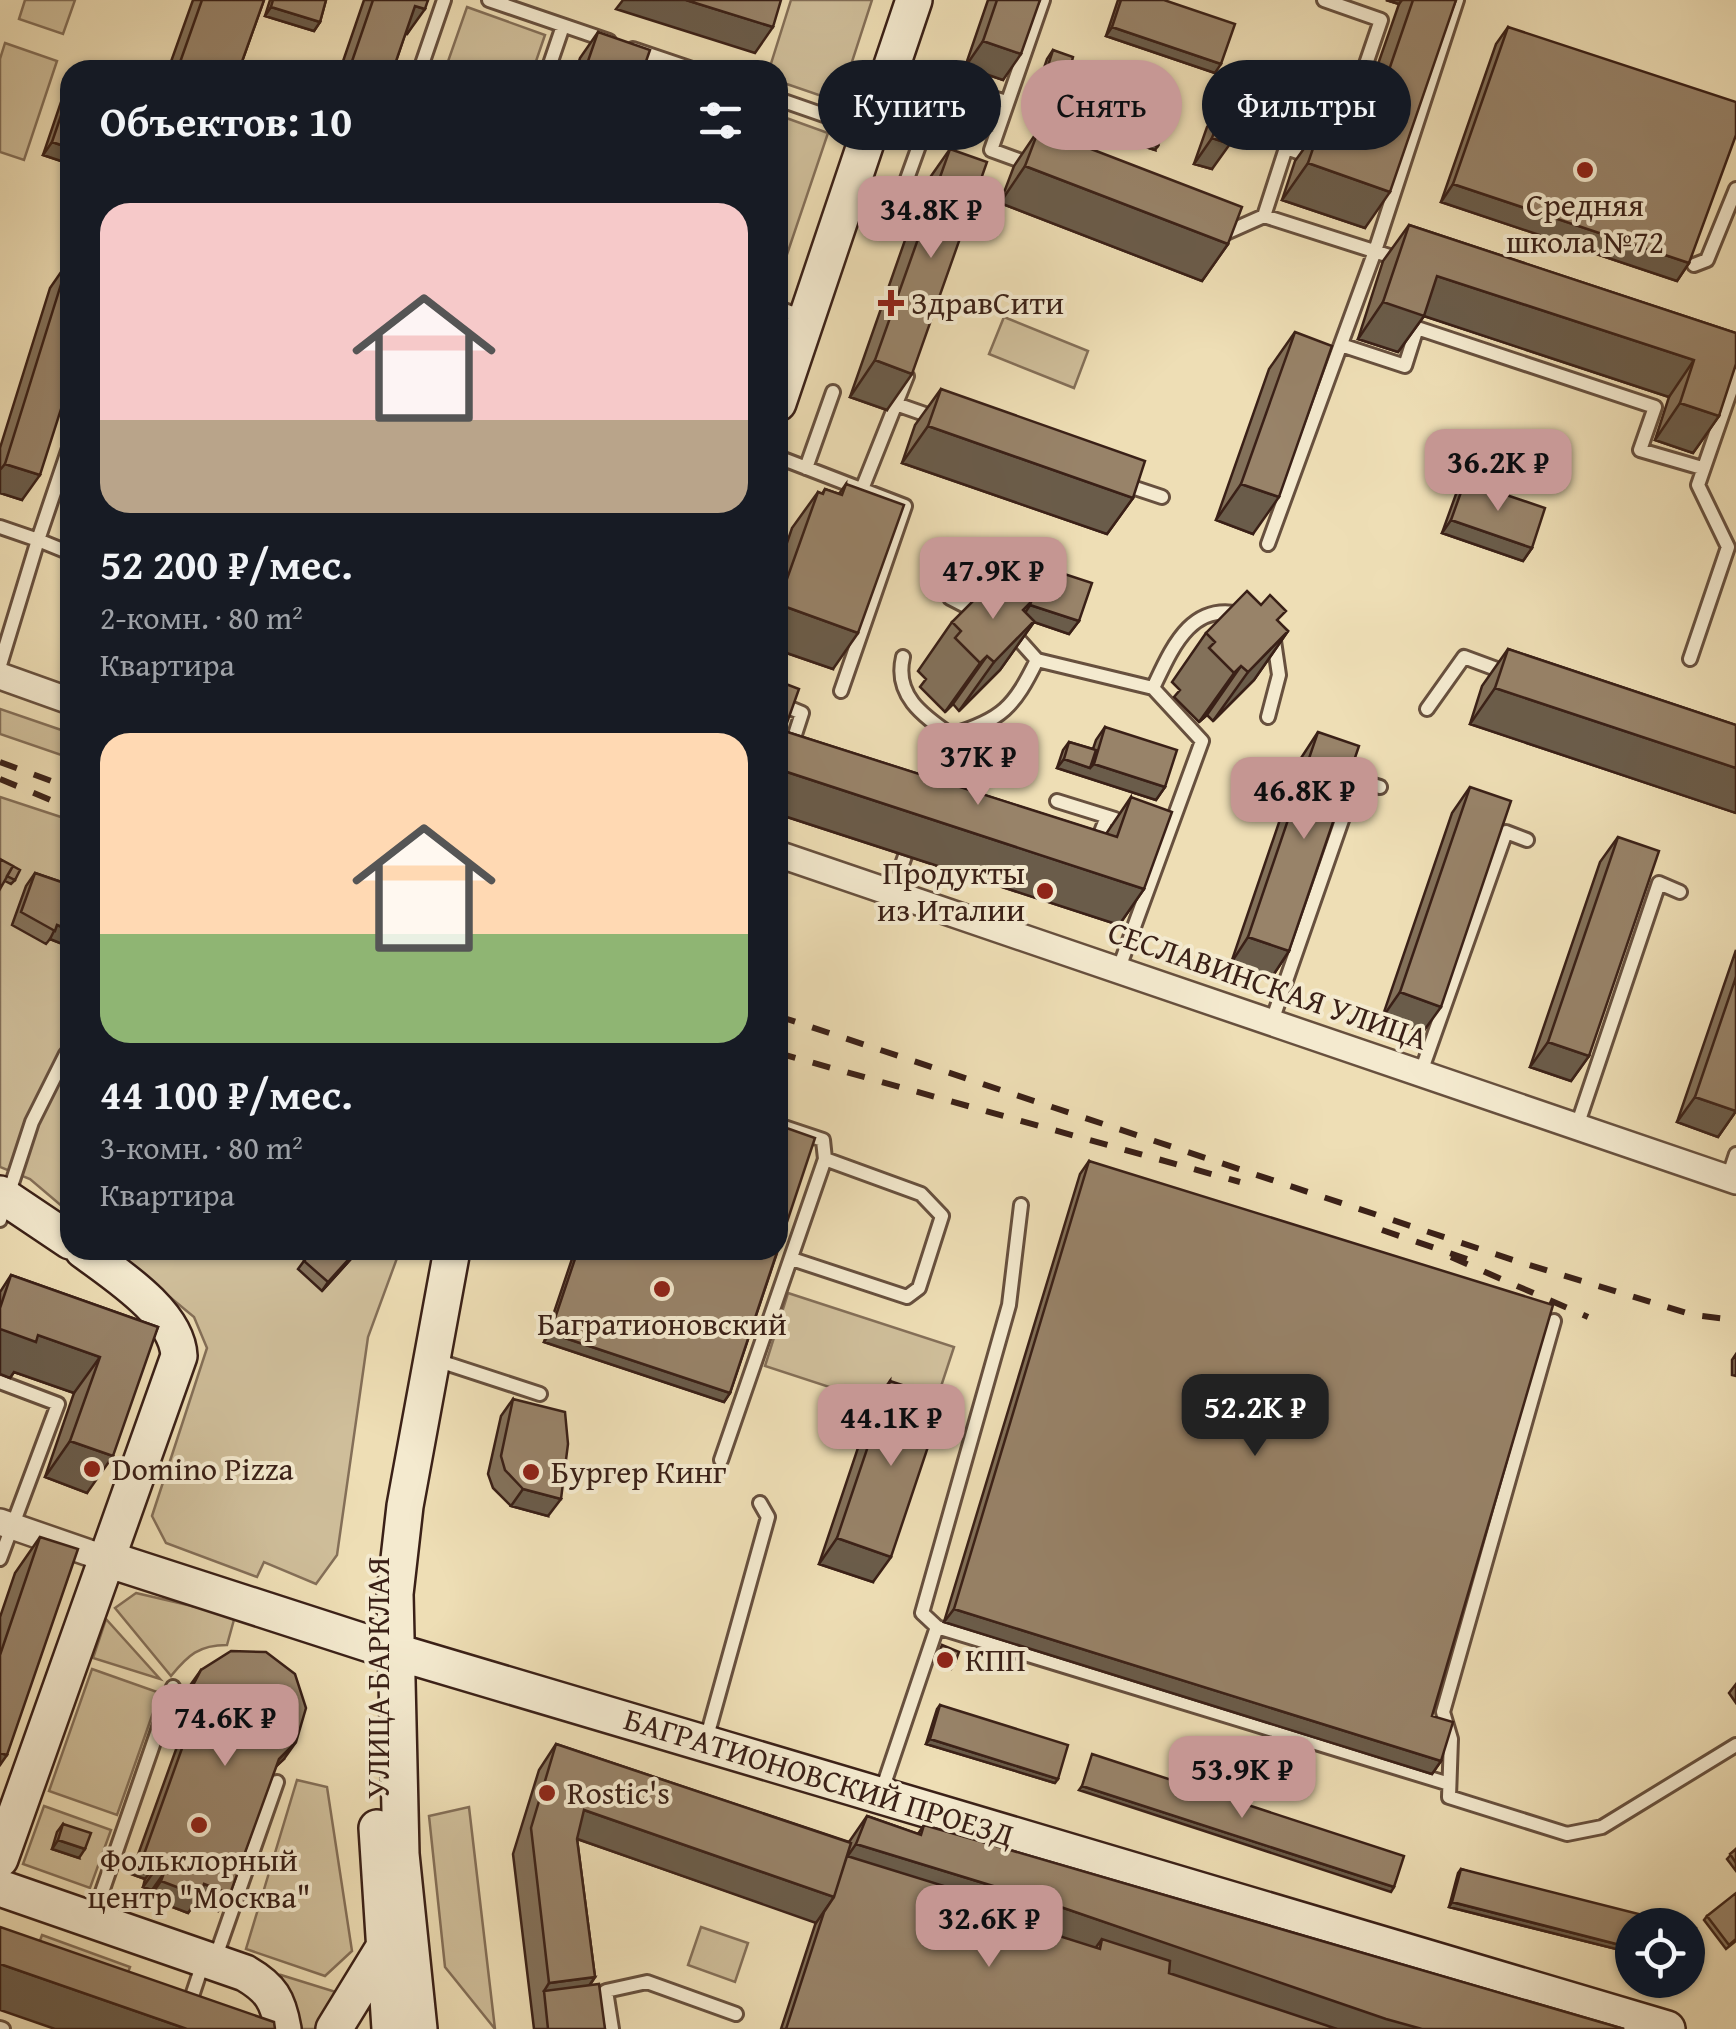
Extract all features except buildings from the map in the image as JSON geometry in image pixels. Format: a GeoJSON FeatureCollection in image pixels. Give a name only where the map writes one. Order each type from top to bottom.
{"type":"FeatureCollection","features":[{"type":"Feature","properties":{"kind":"street"},"geometry":{"type":"LineString","coordinates":[[896,60],[914,0]]}},
{"type":"Feature","properties":{"kind":"street"},"geometry":{"type":"LineString","coordinates":[[788,339],[792,313],[864,150]]}},
{"type":"Feature","properties":{"kind":"street"},"geometry":{"type":"LineString","coordinates":[[0,676],[60,697]]}},
{"type":"Feature","properties":{"kind":"street","name":"СЕСЛАВИНСКАЯ УЛИЦА"},"geometry":{"type":"LineString","coordinates":[[788,857],[1577,1126],[1733,1171]]}},
{"type":"Feature","properties":{"kind":"street"},"geometry":{"type":"LineString","coordinates":[[3,1204],[60,1235]]}},
{"type":"Feature","properties":{"kind":"street"},"geometry":{"type":"LineString","coordinates":[[3,1841],[104,1558],[121,1528],[179,1356],[172,1329],[94,1260]]}},
{"type":"Feature","properties":{"kind":"street","name":"УЛИЦА БАРКЛАЯ"},"geometry":{"type":"LineString","coordinates":[[390,2029],[383,1949],[384,1648],[400,1538],[424,1418],[432,1347],[450,1260]]}},
{"type":"Feature","properties":{"kind":"street"},"geometry":{"type":"LineString","coordinates":[[6,1525],[104,1558]]}},
{"type":"Feature","properties":{"kind":"street","name":"БАГРАТИОНОВСКИЙ ПРОЕЗД"},"geometry":{"type":"LineString","coordinates":[[104,1558],[384,1648],[880,1795],[1493,1986],[1667,2029]]}},
{"type":"Feature","properties":{"kind":"street","name":"УЛИЦА БАРКЛАЯ"},"geometry":{"type":"LineString","coordinates":[[384,1648],[418,2029]]}},
{"type":"Feature","properties":{"kind":"street"},"geometry":{"type":"LineString","coordinates":[[0,1888],[264,1984],[278,2000],[283,2029]]}},
{"type":"Feature","properties":{"kind":"street"},"geometry":{"type":"LineString","coordinates":[[334,2029],[383,1949]]}},
{"type":"Feature","properties":{"kind":"lane"},"geometry":{"type":"LineString","coordinates":[[423,60],[444,0]]}},
{"type":"Feature","properties":{"kind":"lane"},"geometry":{"type":"LineString","coordinates":[[488,0],[649,60]]}},
{"type":"Feature","properties":{"kind":"lane"},"geometry":{"type":"LineString","coordinates":[[1001,118],[1043,0]]}},
{"type":"Feature","properties":{"kind":"lane"},"geometry":{"type":"LineString","coordinates":[[1268,544],[1375,251],[1458,0]]}},
{"type":"Feature","properties":{"kind":"lane"},"geometry":{"type":"LineString","coordinates":[[1264,216],[1286,148],[1332,163],[1381,20],[1332,1]]}},
{"type":"Feature","properties":{"kind":"lane"},"geometry":{"type":"LineString","coordinates":[[551,60],[563,26]]}},
{"type":"Feature","properties":{"kind":"lane"},"geometry":{"type":"LineString","coordinates":[[1001,100],[1006,102]]}},
{"type":"Feature","properties":{"kind":"lane"},"geometry":{"type":"LineString","coordinates":[[788,102],[818,112]]}},
{"type":"Feature","properties":{"kind":"lane"},"geometry":{"type":"LineString","coordinates":[[908,180],[918,150]]}},
{"type":"Feature","properties":{"kind":"lane"},"geometry":{"type":"LineString","coordinates":[[990,150],[1044,170]]}},
{"type":"Feature","properties":{"kind":"lane"},"geometry":{"type":"LineString","coordinates":[[1694,265],[1707,260],[1714,248],[1736,188]]}},
{"type":"Feature","properties":{"kind":"lane"},"geometry":{"type":"LineString","coordinates":[[1202,230],[1220,237],[1264,216],[1413,264]]}},
{"type":"Feature","properties":{"kind":"lane"},"geometry":{"type":"LineString","coordinates":[[1341,345],[1405,366],[1417,328],[1655,407],[1640,450],[1702,468]]}},
{"type":"Feature","properties":{"kind":"lane"},"geometry":{"type":"LineString","coordinates":[[1690,659],[1728,547],[1698,485],[1736,372],[1717,363]]}},
{"type":"Feature","properties":{"kind":"lane"},"geometry":{"type":"LineString","coordinates":[[862,489],[910,367]]}},
{"type":"Feature","properties":{"kind":"lane"},"geometry":{"type":"LineString","coordinates":[[806,468],[833,392]]}},
{"type":"Feature","properties":{"kind":"lane"},"geometry":{"type":"LineString","coordinates":[[896,404],[950,423]]}},
{"type":"Feature","properties":{"kind":"lane"},"geometry":{"type":"LineString","coordinates":[[788,461],[905,506],[841,691]]}},
{"type":"Feature","properties":{"kind":"lane"},"geometry":{"type":"LineString","coordinates":[[0,665],[60,475]]}},
{"type":"Feature","properties":{"kind":"lane"},"geometry":{"type":"LineString","coordinates":[[1109,479],[1162,497]]}},
{"type":"Feature","properties":{"kind":"lane"},"geometry":{"type":"LineString","coordinates":[[0,527],[60,549]]}},
{"type":"Feature","properties":{"kind":"lane"},"geometry":{"type":"LineString","coordinates":[[950,598],[1008,628],[1037,660],[1153,688],[1202,741],[1119,968]]}},
{"type":"Feature","properties":{"kind":"lane"},"geometry":{"type":"LineString","coordinates":[[1153,688],[1176,639],[1197,618],[1228,611],[1260,623],[1276,637],[1280,675],[1268,717]]}},
{"type":"Feature","properties":{"kind":"lane"},"geometry":{"type":"LineString","coordinates":[[903,656],[899,676],[916,711],[951,735],[991,724],[1019,697],[1037,660]]}},
{"type":"Feature","properties":{"kind":"lane"},"geometry":{"type":"LineString","coordinates":[[1427,709],[1464,657],[1519,677]]}},
{"type":"Feature","properties":{"kind":"lane"},"geometry":{"type":"LineString","coordinates":[[788,707],[802,713],[788,756]]}},
{"type":"Feature","properties":{"kind":"lane"},"geometry":{"type":"LineString","coordinates":[[788,763],[803,767]]}},
{"type":"Feature","properties":{"kind":"lane"},"geometry":{"type":"LineString","coordinates":[[1272,1021],[1356,780],[1380,787]]}},
{"type":"Feature","properties":{"kind":"lane"},"geometry":{"type":"LineString","coordinates":[[1057,801],[1123,822]]}},
{"type":"Feature","properties":{"kind":"lane"},"geometry":{"type":"LineString","coordinates":[[1091,859],[1107,817]]}},
{"type":"Feature","properties":{"kind":"lane"},"geometry":{"type":"LineString","coordinates":[[1154,832],[1170,837]]}},
{"type":"Feature","properties":{"kind":"lane"},"geometry":{"type":"LineString","coordinates":[[1421,1072],[1506,832],[1527,840]]}},
{"type":"Feature","properties":{"kind":"lane"},"geometry":{"type":"LineString","coordinates":[[892,893],[905,856]]}},
{"type":"Feature","properties":{"kind":"lane"},"geometry":{"type":"LineString","coordinates":[[1577,1126],[1658,884],[1680,892]]}},
{"type":"Feature","properties":{"kind":"lane"},"geometry":{"type":"LineString","coordinates":[[3,1204],[32,1122],[60,1066]]}},
{"type":"Feature","properties":{"kind":"lane"},"geometry":{"type":"LineString","coordinates":[[721,1460],[825,1159],[822,1140],[788,1128]]}},
{"type":"Feature","properties":{"kind":"lane"},"geometry":{"type":"LineString","coordinates":[[792,1259],[907,1297],[919,1288],[942,1216],[922,1194],[825,1159]]}},
{"type":"Feature","properties":{"kind":"lane"},"geometry":{"type":"LineString","coordinates":[[1021,1205],[1009,1305],[922,1614],[937,1627],[1446,1783]]}},
{"type":"Feature","properties":{"kind":"lane"},"geometry":{"type":"LineString","coordinates":[[1554,1322],[1443,1712],[1450,1738],[1446,1783],[1449,1797],[1567,1834],[1602,1828],[1736,1745]]}},
{"type":"Feature","properties":{"kind":"lane"},"geometry":{"type":"LineString","coordinates":[[432,1347],[540,1394]]}},
{"type":"Feature","properties":{"kind":"lane"},"geometry":{"type":"LineString","coordinates":[[0,1382],[58,1404],[6,1525],[0,1559]]}},
{"type":"Feature","properties":{"kind":"lane"},"geometry":{"type":"LineString","coordinates":[[705,1743],[760,1558],[768,1518],[760,1502]]}},
{"type":"Feature","properties":{"kind":"lane"},"geometry":{"type":"LineString","coordinates":[[880,1795],[937,1627]]}},
{"type":"Feature","properties":{"kind":"lane"},"geometry":{"type":"LineString","coordinates":[[92,1920],[173,1688]]}},
{"type":"Feature","properties":{"kind":"lane"},"geometry":{"type":"LineString","coordinates":[[180,2029],[277,1782]]}},
{"type":"Feature","properties":{"kind":"lane"},"geometry":{"type":"LineString","coordinates":[[612,2029],[606,1991],[647,1982],[736,2014]]}},
{"type":"Feature","properties":{"kind":"shaded area"},"geometry":{"type":"Polygon","coordinates":[[[25,0],[75,0],[63,34],[19,19],[25,0]]]}},
{"type":"Feature","properties":{"kind":"shaded area"},"geometry":{"type":"Polygon","coordinates":[[[791,0],[872,0],[853,60],[818,60],[818,95],[788,84],[788,60],[772,60],[791,0]]]}},
{"type":"Feature","properties":{"kind":"shaded area"},"geometry":{"type":"Polygon","coordinates":[[[467,7],[545,35],[536,60],[448,60],[467,7]]]}},
{"type":"Feature","properties":{"kind":"shaded area"},"geometry":{"type":"Polygon","coordinates":[[[5,43],[57,61],[24,160],[0,152],[0,59],[5,43]]]}},
{"type":"Feature","properties":{"kind":"shaded area"},"geometry":{"type":"Polygon","coordinates":[[[788,119],[818,129],[818,150],[822,150],[788,251],[788,119]]]}},
{"type":"Feature","properties":{"kind":"shaded area"},"geometry":{"type":"Polygon","coordinates":[[[1004,317],[1088,351],[1074,388],[989,354],[1004,317]]]}},
{"type":"Feature","properties":{"kind":"shaded area"},"geometry":{"type":"Polygon","coordinates":[[[0,709],[60,730],[60,755],[0,734],[0,709]]]}},
{"type":"Feature","properties":{"kind":"shaded area"},"geometry":{"type":"Polygon","coordinates":[[[0,797],[60,817],[60,1204],[30,1179],[0,1167],[0,797]]]}},
{"type":"Feature","properties":{"kind":"shaded area"},"geometry":{"type":"Polygon","coordinates":[[[125,1260],[396,1260],[368,1337],[337,1555],[316,1584],[264,1562],[257,1577],[166,1543],[152,1516],[207,1348],[194,1317],[125,1260]]]}},
{"type":"Feature","properties":{"kind":"shaded area"},"geometry":{"type":"Polygon","coordinates":[[[788,1293],[954,1347],[930,1420],[765,1366],[788,1293]]]}},
{"type":"Feature","properties":{"kind":"shaded area"},"geometry":{"type":"Polygon","coordinates":[[[136,1593],[235,1616],[227,1645],[195,1653],[171,1676],[115,1608],[136,1593]]]}},
{"type":"Feature","properties":{"kind":"shaded area"},"geometry":{"type":"Polygon","coordinates":[[[106,1619],[160,1679],[93,1658],[106,1619]]]}},
{"type":"Feature","properties":{"kind":"shaded area"},"geometry":{"type":"Polygon","coordinates":[[[92,1669],[160,1693],[117,1815],[49,1791],[92,1669]]]}},
{"type":"Feature","properties":{"kind":"shaded area"},"geometry":{"type":"Polygon","coordinates":[[[297,1780],[327,1787],[352,1951],[325,1976],[246,1949],[297,1780]]]}},
{"type":"Feature","properties":{"kind":"shaded area"},"geometry":{"type":"Polygon","coordinates":[[[44,1806],[111,1830],[90,1888],[23,1864],[44,1806]]]}},
{"type":"Feature","properties":{"kind":"shaded area"},"geometry":{"type":"Polygon","coordinates":[[[469,1807],[495,2029],[445,1967],[429,1816],[469,1807]]]}},
{"type":"Feature","properties":{"kind":"shaded area"},"geometry":{"type":"Polygon","coordinates":[[[701,1927],[748,1943],[735,1982],[688,1965],[701,1927]]]}},
{"type":"Feature","properties":{"kind":"shaded area"},"geometry":{"type":"Polygon","coordinates":[[[42,1935],[130,1967],[118,2000],[30,1968],[42,1935]]]}},
{"type":"Feature","properties":{"kind":"shaded area"},"geometry":{"type":"Polygon","coordinates":[[[281,1975],[339,1993],[320,2029],[295,2029],[281,1975]]]}},
{"type":"Feature","properties":{"kind":"railway"},"geometry":{"type":"LineString","coordinates":[[0,762],[60,784]]}},
{"type":"Feature","properties":{"kind":"railway"},"geometry":{"type":"LineString","coordinates":[[0,779],[60,804]]}},
{"type":"Feature","properties":{"kind":"railway"},"geometry":{"type":"LineString","coordinates":[[788,1019],[1516,1261],[1693,1315],[1736,1320]]}},
{"type":"Feature","properties":{"kind":"railway"},"geometry":{"type":"LineString","coordinates":[[788,1056],[1240,1182]]}},
{"type":"Feature","properties":{"kind":"railway"},"geometry":{"type":"LineString","coordinates":[[1382,1230],[1467,1259]]}},
{"type":"Feature","properties":{"kind":"railway"},"geometry":{"type":"LineString","coordinates":[[1451,1257],[1588,1317]]}},
{"type":"Feature","properties":{"kind":"place","name":"Средняя школа №72"},"geometry":{"type":"Point","coordinates":[1585,170]}},
{"type":"Feature","properties":{"kind":"place","name":"ЗдравСити"},"geometry":{"type":"Point","coordinates":[891,303]}},
{"type":"Feature","properties":{"kind":"place","name":"Продукты из Италии"},"geometry":{"type":"Point","coordinates":[1045,891]}},
{"type":"Feature","properties":{"kind":"place","name":"Багратионовский"},"geometry":{"type":"Point","coordinates":[662,1289]}},
{"type":"Feature","properties":{"kind":"place","name":"Domino Pizza"},"geometry":{"type":"Point","coordinates":[92,1469]}},
{"type":"Feature","properties":{"kind":"place","name":"Бургер Кинг"},"geometry":{"type":"Point","coordinates":[531,1472]}},
{"type":"Feature","properties":{"kind":"place","name":"КПП"},"geometry":{"type":"Point","coordinates":[945,1660]}},
{"type":"Feature","properties":{"kind":"place","name":"Rostic's"},"geometry":{"type":"Point","coordinates":[547,1793]}},
{"type":"Feature","properties":{"kind":"place","name":"Фольклорный центр \"Москва\""},"geometry":{"type":"Point","coordinates":[199,1825]}}]}
